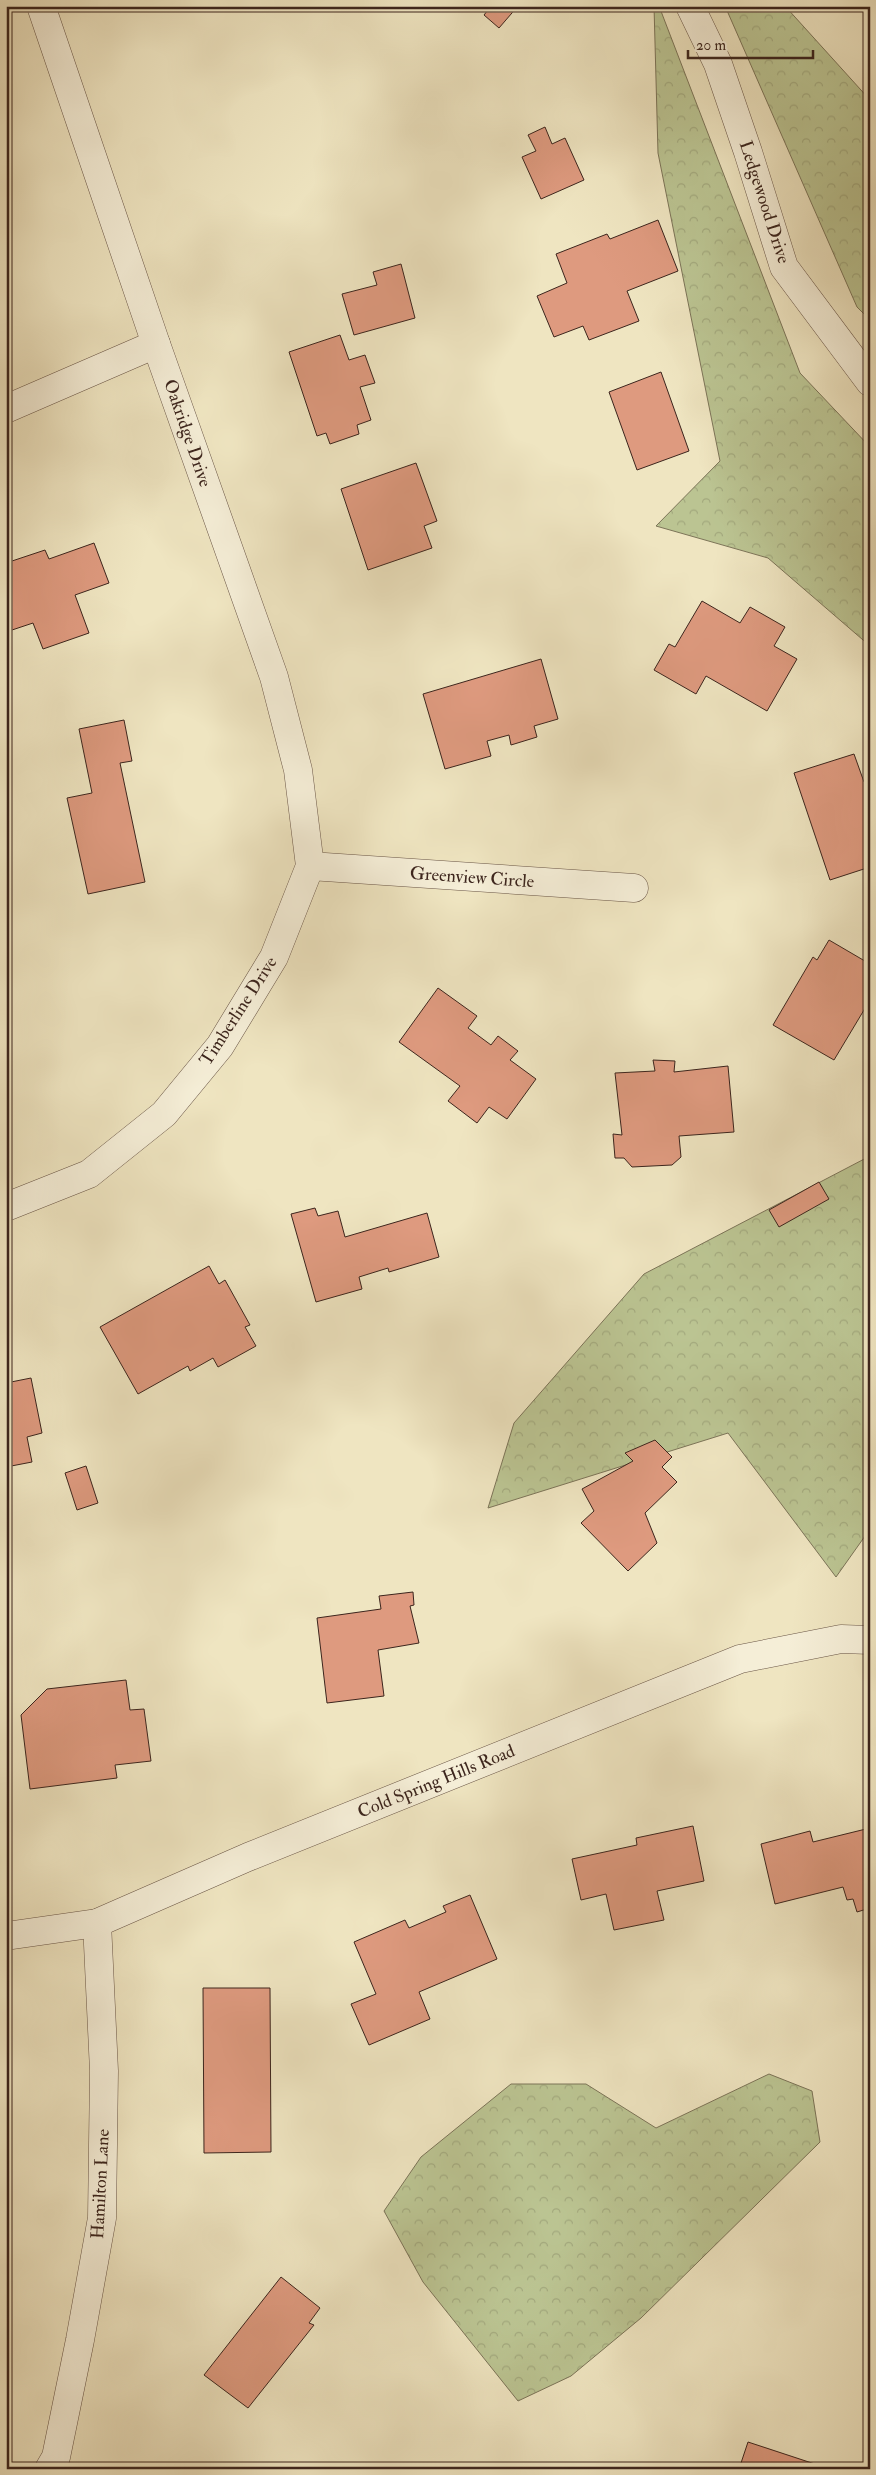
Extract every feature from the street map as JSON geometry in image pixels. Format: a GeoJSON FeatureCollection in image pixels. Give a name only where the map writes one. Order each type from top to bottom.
{"type":"FeatureCollection","features":[{"type":"Feature","properties":{"kind":"street","name":"Oakridge Drive"},"geometry":{"type":"LineString","coordinates":[[41,6],[156,344],[274,677],[298,770],[310,866]]}},
{"type":"Feature","properties":{"kind":"street","name":"Ledgewood Drive"},"geometry":{"type":"LineString","coordinates":[[690,6],[718,64],[784,267],[870,382]]}},
{"type":"Feature","properties":{"kind":"street"},"geometry":{"type":"LineString","coordinates":[[6,409],[156,344]]}},
{"type":"Feature","properties":{"kind":"street","name":"Greenview Circle"},"geometry":{"type":"LineString","coordinates":[[310,866],[634,888]]}},
{"type":"Feature","properties":{"kind":"street","name":"Timberline Drive"},"geometry":{"type":"LineString","coordinates":[[6,1207],[89,1174],[164,1114],[220,1046],[274,957],[310,866]]}},
{"type":"Feature","properties":{"kind":"street","name":"Cold Spring Hills Road"},"geometry":{"type":"LineString","coordinates":[[6,1936],[97,1923],[257,1854],[740,1659],[841,1639],[870,1640]]}},
{"type":"Feature","properties":{"kind":"street","name":"Hamilton Lane"},"geometry":{"type":"LineString","coordinates":[[49,2469],[56,2457],[102,2218],[104,2070],[97,1923]]}},
{"type":"Feature","properties":{"kind":"green space"},"geometry":{"type":"Polygon","coordinates":[[[654,6],[659,6],[800,373],[870,447],[870,646],[768,558],[656,526],[720,461],[658,153],[654,6]]]}},
{"type":"Feature","properties":{"kind":"green space"},"geometry":{"type":"Polygon","coordinates":[[[725,6],[785,6],[870,100],[870,320],[857,307],[725,6]]]}},
{"type":"Feature","properties":{"kind":"green space"},"geometry":{"type":"Polygon","coordinates":[[[870,1156],[870,1529],[836,1577],[728,1433],[488,1508],[514,1423],[644,1274],[870,1156]]]}},
{"type":"Feature","properties":{"kind":"green space"},"geometry":{"type":"Polygon","coordinates":[[[769,2074],[812,2091],[820,2142],[641,2318],[571,2376],[518,2401],[423,2282],[384,2211],[421,2157],[511,2084],[586,2084],[656,2128],[769,2074]]]}},
{"type":"Feature","properties":{"kind":"building"},"geometry":{"type":"Polygon","coordinates":[[[491,6],[518,6],[499,28],[484,15],[491,6]]]}},
{"type":"Feature","properties":{"kind":"building"},"geometry":{"type":"Polygon","coordinates":[[[545,127],[552,144],[565,138],[584,180],[541,199],[522,157],[536,151],[528,135],[545,127]]]}},
{"type":"Feature","properties":{"kind":"building"},"geometry":{"type":"Polygon","coordinates":[[[658,220],[678,271],[627,291],[639,321],[589,340],[583,326],[554,337],[537,296],[567,283],[556,254],[607,234],[610,239],[658,220]]]}},
{"type":"Feature","properties":{"kind":"building"},"geometry":{"type":"Polygon","coordinates":[[[401,264],[415,318],[354,335],[342,294],[377,285],[373,272],[401,264]]]}},
{"type":"Feature","properties":{"kind":"building"},"geometry":{"type":"Polygon","coordinates":[[[340,335],[349,360],[365,355],[375,383],[360,387],[371,420],[357,425],[359,434],[330,444],[326,433],[317,436],[289,352],[340,335]]]}},
{"type":"Feature","properties":{"kind":"building"},"geometry":{"type":"Polygon","coordinates":[[[661,372],[689,451],[637,470],[609,392],[661,372]]]}},
{"type":"Feature","properties":{"kind":"building"},"geometry":{"type":"Polygon","coordinates":[[[416,463],[437,521],[424,526],[432,548],[368,570],[341,489],[416,463]]]}},
{"type":"Feature","properties":{"kind":"building"},"geometry":{"type":"Polygon","coordinates":[[[94,543],[109,583],[75,595],[89,633],[43,649],[33,623],[6,632],[6,563],[45,550],[49,559],[94,543]]]}},
{"type":"Feature","properties":{"kind":"building"},"geometry":{"type":"Polygon","coordinates":[[[702,601],[740,623],[750,607],[785,627],[774,646],[797,659],[767,711],[706,676],[696,694],[654,670],[669,644],[675,647],[702,601]]]}},
{"type":"Feature","properties":{"kind":"building"},"geometry":{"type":"Polygon","coordinates":[[[541,659],[558,719],[534,726],[537,737],[511,745],[509,735],[487,741],[491,756],[445,769],[423,694],[541,659]]]}},
{"type":"Feature","properties":{"kind":"building"},"geometry":{"type":"Polygon","coordinates":[[[124,720],[132,761],[120,763],[145,882],[88,894],[67,798],[92,793],[79,729],[124,720]]]}},
{"type":"Feature","properties":{"kind":"building"},"geometry":{"type":"Polygon","coordinates":[[[854,754],[864,782],[870,779],[870,867],[830,880],[794,773],[854,754]]]}},
{"type":"Feature","properties":{"kind":"building"},"geometry":{"type":"Polygon","coordinates":[[[829,940],[870,964],[870,1000],[834,1060],[773,1025],[813,957],[817,960],[829,940]]]}},
{"type":"Feature","properties":{"kind":"building"},"geometry":{"type":"Polygon","coordinates":[[[438,988],[477,1016],[468,1028],[491,1045],[498,1036],[518,1051],[510,1060],[536,1079],[507,1119],[489,1107],[477,1123],[448,1101],[460,1086],[399,1042],[438,988]]]}},
{"type":"Feature","properties":{"kind":"building"},"geometry":{"type":"Polygon","coordinates":[[[653,1060],[675,1061],[674,1072],[728,1066],[734,1132],[679,1136],[681,1157],[672,1165],[632,1167],[624,1158],[615,1158],[613,1134],[622,1135],[615,1073],[655,1071],[653,1060]]]}},
{"type":"Feature","properties":{"kind":"building"},"geometry":{"type":"Polygon","coordinates":[[[819,1182],[829,1199],[779,1227],[769,1210],[819,1182]]]}},
{"type":"Feature","properties":{"kind":"building"},"geometry":{"type":"Polygon","coordinates":[[[315,1208],[318,1216],[338,1211],[345,1237],[427,1213],[439,1257],[389,1272],[388,1268],[359,1277],[362,1289],[316,1302],[291,1214],[315,1208]]]}},
{"type":"Feature","properties":{"kind":"building"},"geometry":{"type":"Polygon","coordinates":[[[209,1266],[219,1284],[225,1280],[250,1325],[245,1327],[256,1346],[218,1367],[213,1358],[190,1371],[188,1366],[138,1394],[100,1327],[209,1266]]]}},
{"type":"Feature","properties":{"kind":"building"},"geometry":{"type":"Polygon","coordinates":[[[31,1378],[42,1433],[27,1437],[32,1462],[6,1467],[6,1383],[31,1378]]]}},
{"type":"Feature","properties":{"kind":"building"},"geometry":{"type":"Polygon","coordinates":[[[655,1440],[672,1457],[662,1467],[677,1482],[645,1513],[657,1543],[628,1571],[581,1523],[594,1511],[582,1489],[633,1461],[625,1453],[655,1440]]]}},
{"type":"Feature","properties":{"kind":"building"},"geometry":{"type":"Polygon","coordinates":[[[86,1466],[98,1503],[77,1510],[65,1473],[86,1466]]]}},
{"type":"Feature","properties":{"kind":"building"},"geometry":{"type":"Polygon","coordinates":[[[413,1592],[414,1605],[410,1606],[419,1643],[378,1650],[384,1696],[327,1703],[317,1618],[381,1609],[379,1596],[413,1592]]]}},
{"type":"Feature","properties":{"kind":"building"},"geometry":{"type":"Polygon","coordinates":[[[126,1680],[130,1710],[144,1709],[151,1761],[115,1765],[117,1778],[30,1789],[21,1715],[47,1689],[126,1680]]]}},
{"type":"Feature","properties":{"kind":"building"},"geometry":{"type":"Polygon","coordinates":[[[693,1826],[704,1881],[657,1891],[664,1920],[614,1930],[606,1894],[581,1900],[572,1859],[637,1845],[636,1838],[693,1826]]]}},
{"type":"Feature","properties":{"kind":"building"},"geometry":{"type":"Polygon","coordinates":[[[870,1828],[870,1908],[857,1912],[853,1899],[847,1900],[843,1887],[775,1904],[761,1844],[810,1831],[813,1842],[870,1828]]]}},
{"type":"Feature","properties":{"kind":"building"},"geometry":{"type":"Polygon","coordinates":[[[470,1895],[497,1959],[419,1992],[430,2019],[369,2045],[351,2004],[376,1994],[354,1942],[405,1920],[409,1928],[446,1912],[443,1906],[470,1895]]]}},
{"type":"Feature","properties":{"kind":"building"},"geometry":{"type":"Polygon","coordinates":[[[203,1988],[270,1988],[271,2152],[204,2153],[203,1988]]]}},
{"type":"Feature","properties":{"kind":"building"},"geometry":{"type":"Polygon","coordinates":[[[281,2277],[320,2308],[309,2323],[314,2325],[248,2408],[204,2375],[281,2277]]]}},
{"type":"Feature","properties":{"kind":"building"},"geometry":{"type":"Polygon","coordinates":[[[748,2442],[830,2469],[739,2469],[748,2442]]]}}]}
